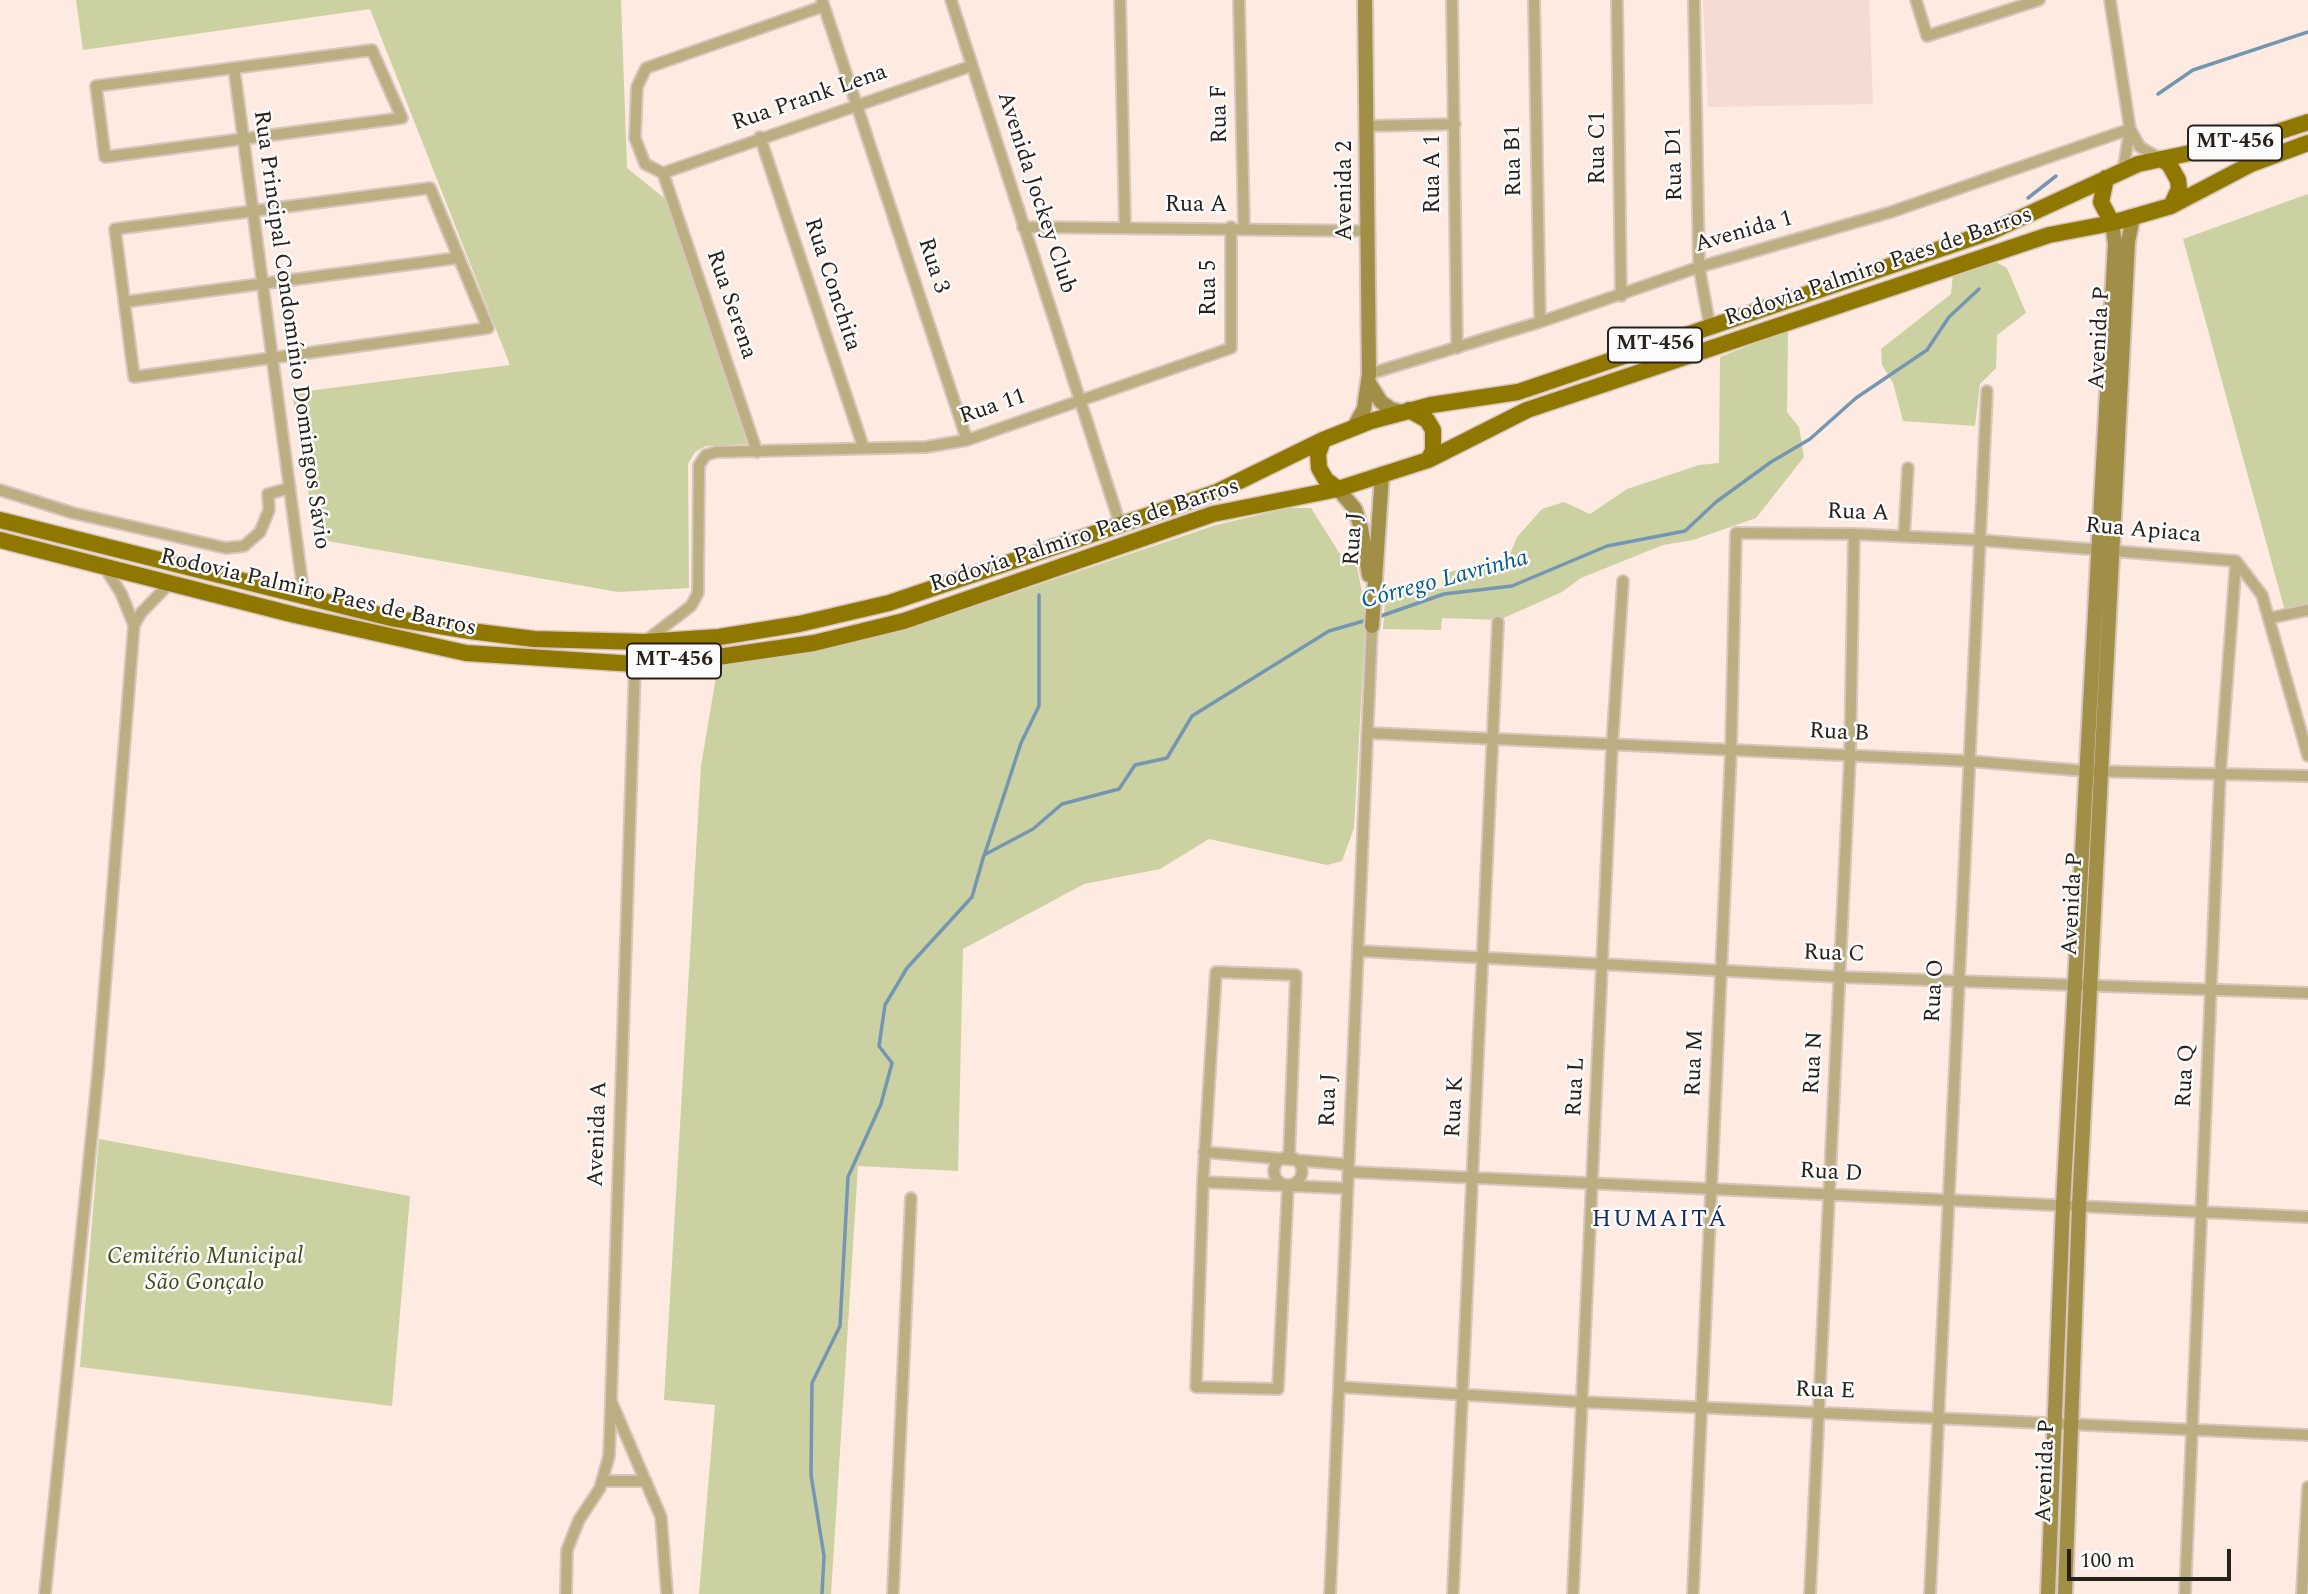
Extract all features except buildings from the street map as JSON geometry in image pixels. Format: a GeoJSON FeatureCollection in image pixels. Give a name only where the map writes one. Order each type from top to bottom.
{"type":"FeatureCollection","features":[{"type":"Feature","properties":{"kind":"main road","name":"Rodovia Palmiro Paes de Barros"},"geometry":{"type":"LineString","coordinates":[[0,520],[391,618],[470,631],[534,639],[644,642],[719,637],[867,610],[1217,492],[1354,427],[1406,411],[1518,392],[1990,232],[2123,171],[2161,159],[2256,139],[2308,122]]}},
{"type":"Feature","properties":{"kind":"main road","name":"Rodovia Palmiro Paes de Barros"},"geometry":{"type":"LineString","coordinates":[[0,540],[367,633],[466,653],[635,664],[718,657],[814,643],[904,621],[1213,514],[1338,489],[1428,460],[1527,410],[2049,235],[2112,223],[2171,206],[2250,164],[2308,143]]}},
{"type":"Feature","properties":{"kind":"main road"},"geometry":{"type":"LineString","coordinates":[[2161,159],[2169,164],[2178,180],[2179,189],[2171,206]]}},
{"type":"Feature","properties":{"kind":"main road"},"geometry":{"type":"LineString","coordinates":[[2106,178],[2101,202],[2112,223]]}},
{"type":"Feature","properties":{"kind":"main road"},"geometry":{"type":"LineString","coordinates":[[1406,411],[1427,420],[1433,430],[1433,451],[1428,460]]}},
{"type":"Feature","properties":{"kind":"main road"},"geometry":{"type":"LineString","coordinates":[[1323,440],[1318,454],[1319,468],[1326,480],[1338,489]]}},
{"type":"Feature","properties":{"kind":"street","name":"Avenida Jockey Club"},"geometry":{"type":"LineString","coordinates":[[951,0],[1023,227],[1082,399]]}},
{"type":"Feature","properties":{"kind":"street"},"geometry":{"type":"LineString","coordinates":[[1120,0],[1125,227]]}},
{"type":"Feature","properties":{"kind":"street","name":"Rua F"},"geometry":{"type":"LineString","coordinates":[[1239,0],[1244,228]]}},
{"type":"Feature","properties":{"kind":"street","name":"Avenida 2"},"geometry":{"type":"LineString","coordinates":[[1354,427],[1364,408],[1369,378],[1365,0]]}},
{"type":"Feature","properties":{"kind":"street","name":"Rua A 1"},"geometry":{"type":"LineString","coordinates":[[1452,0],[1457,348]]}},
{"type":"Feature","properties":{"kind":"street","name":"Rua B1"},"geometry":{"type":"LineString","coordinates":[[1534,0],[1540,321]]}},
{"type":"Feature","properties":{"kind":"street","name":"Rua C1"},"geometry":{"type":"LineString","coordinates":[[1618,0],[1620,296]]}},
{"type":"Feature","properties":{"kind":"street","name":"Rua D1"},"geometry":{"type":"LineString","coordinates":[[1694,0],[1699,267],[1710,327]]}},
{"type":"Feature","properties":{"kind":"street"},"geometry":{"type":"LineString","coordinates":[[1916,0],[1927,36],[2039,0]]}},
{"type":"Feature","properties":{"kind":"street"},"geometry":{"type":"LineString","coordinates":[[2110,0],[2130,129],[2123,171]]}},
{"type":"Feature","properties":{"kind":"street"},"geometry":{"type":"LineString","coordinates":[[663,173],[645,164],[635,138],[637,87],[646,68],[823,3]]}},
{"type":"Feature","properties":{"kind":"street","name":"Rua 3"},"geometry":{"type":"LineString","coordinates":[[823,3],[967,440]]}},
{"type":"Feature","properties":{"kind":"street"},"geometry":{"type":"LineString","coordinates":[[372,50],[402,118],[105,157],[96,86],[234,68],[372,50]]}},
{"type":"Feature","properties":{"kind":"street","name":"Rua Prank Lena"},"geometry":{"type":"LineString","coordinates":[[663,173],[760,137],[971,66]]}},
{"type":"Feature","properties":{"kind":"street","name":"Rua Principal Condomínio Domingos Sávio"},"geometry":{"type":"LineString","coordinates":[[234,68],[304,597]]}},
{"type":"Feature","properties":{"kind":"street"},"geometry":{"type":"LineString","coordinates":[[1368,126],[1455,124]]}},
{"type":"Feature","properties":{"kind":"street"},"geometry":{"type":"LineString","coordinates":[[2130,129],[2140,147],[2161,159]]}},
{"type":"Feature","properties":{"kind":"street","name":"Avenida 1"},"geometry":{"type":"LineString","coordinates":[[1369,378],[1620,296],[1699,267],[1891,212],[2130,129]]}},
{"type":"Feature","properties":{"kind":"street","name":"Rua Conchita"},"geometry":{"type":"LineString","coordinates":[[760,137],[863,446]]}},
{"type":"Feature","properties":{"kind":"street","name":"Rua Serena"},"geometry":{"type":"LineString","coordinates":[[663,173],[757,452]]}},
{"type":"Feature","properties":{"kind":"street"},"geometry":{"type":"LineString","coordinates":[[430,188],[488,328],[134,377],[115,229],[253,211],[430,188]]}},
{"type":"Feature","properties":{"kind":"street","name":"Avenida P"},"geometry":{"type":"LineString","coordinates":[[2064,1594],[2079,1206],[2093,986],[2128,242],[2133,217]]}},
{"type":"Feature","properties":{"kind":"street","name":"Avenida P"},"geometry":{"type":"LineString","coordinates":[[2048,1594],[2063,1205],[2115,244],[2112,223]]}},
{"type":"Feature","properties":{"kind":"street","name":"Rua A"},"geometry":{"type":"LineString","coordinates":[[1023,227],[1231,227],[1368,231]]}},
{"type":"Feature","properties":{"kind":"street","name":"Rua 5"},"geometry":{"type":"LineString","coordinates":[[1231,227],[1231,348]]}},
{"type":"Feature","properties":{"kind":"street"},"geometry":{"type":"LineString","coordinates":[[124,302],[457,258]]}},
{"type":"Feature","properties":{"kind":"street","name":"Rua 11"},"geometry":{"type":"LineString","coordinates":[[644,642],[691,606],[698,593],[699,465],[706,455],[716,452],[863,446],[926,447],[967,440],[1231,348]]}},
{"type":"Feature","properties":{"kind":"street"},"geometry":{"type":"LineString","coordinates":[[1369,378],[1381,402],[1391,409],[1406,411]]}},
{"type":"Feature","properties":{"kind":"street","name":"Rua O"},"geometry":{"type":"LineString","coordinates":[[1930,1594],[1987,391]]}},
{"type":"Feature","properties":{"kind":"street"},"geometry":{"type":"LineString","coordinates":[[1082,399],[1120,524]]}},
{"type":"Feature","properties":{"kind":"street"},"geometry":{"type":"LineString","coordinates":[[1904,536],[1908,468]]}},
{"type":"Feature","properties":{"kind":"street","name":"Rua J"},"geometry":{"type":"LineString","coordinates":[[1330,1594],[1351,1172],[1372,626],[1382,474]]}},
{"type":"Feature","properties":{"kind":"street","name":"Rodovia Palmiro Paes de Barros"},"geometry":{"type":"LineString","coordinates":[[0,490],[73,513],[226,548],[244,546],[260,532],[269,510],[268,494],[290,488]]}},
{"type":"Feature","properties":{"kind":"street","name":"Rua J"},"geometry":{"type":"LineString","coordinates":[[1338,489],[1355,509],[1361,528],[1373,608]]}},
{"type":"Feature","properties":{"kind":"street","name":"Rua A"},"geometry":{"type":"LineString","coordinates":[[1736,533],[1854,534],[1978,540]]}},
{"type":"Feature","properties":{"kind":"street","name":"Rua M"},"geometry":{"type":"LineString","coordinates":[[1693,1594],[1731,750],[1736,533]]}},
{"type":"Feature","properties":{"kind":"street","name":"Rua N"},"geometry":{"type":"LineString","coordinates":[[1810,1594],[1850,756],[1854,534]]}},
{"type":"Feature","properties":{"kind":"street","name":"Rua Apiaca"},"geometry":{"type":"LineString","coordinates":[[1978,540],[2236,561]]}},
{"type":"Feature","properties":{"kind":"street"},"geometry":{"type":"LineString","coordinates":[[2236,561],[2262,595],[2308,756]]}},
{"type":"Feature","properties":{"kind":"street","name":"Rua Q"},"geometry":{"type":"LineString","coordinates":[[2185,1594],[2213,992],[2220,775],[2236,561]]}},
{"type":"Feature","properties":{"kind":"street"},"geometry":{"type":"LineString","coordinates":[[105,568],[121,593],[134,625]]}},
{"type":"Feature","properties":{"kind":"street","name":"Rua L"},"geometry":{"type":"LineString","coordinates":[[1573,1594],[1612,747],[1623,581]]}},
{"type":"Feature","properties":{"kind":"street"},"geometry":{"type":"LineString","coordinates":[[46,1594],[98,1073],[134,625],[141,613],[170,583]]}},
{"type":"Feature","properties":{"kind":"street"},"geometry":{"type":"LineString","coordinates":[[2270,618],[2308,611]]}},
{"type":"Feature","properties":{"kind":"street","name":"Rua K"},"geometry":{"type":"LineString","coordinates":[[1453,1594],[1498,622]]}},
{"type":"Feature","properties":{"kind":"street","name":"Avenida A"},"geometry":{"type":"LineString","coordinates":[[635,664],[611,1401],[661,1517],[667,1594]]}},
{"type":"Feature","properties":{"kind":"street","name":"Rua B"},"geometry":{"type":"LineString","coordinates":[[1368,733],[1612,747],[1969,761],[2085,771],[2308,776]]}},
{"type":"Feature","properties":{"kind":"street","name":"Rua C"},"geometry":{"type":"LineString","coordinates":[[1360,951],[1840,977],[2213,992],[2308,993]]}},
{"type":"Feature","properties":{"kind":"street"},"geometry":{"type":"LineString","coordinates":[[1288,1185],[1278,1389],[1196,1387],[1204,1152],[1216,972],[1296,975],[1289,1157]]}},
{"type":"Feature","properties":{"kind":"street"},"geometry":{"type":"LineString","coordinates":[[1204,1152],[1289,1157],[1341,1164]]}},
{"type":"Feature","properties":{"kind":"street"},"geometry":{"type":"LineString","coordinates":[[1289,1157],[1297,1160],[1302,1172],[1296,1183],[1288,1185],[1279,1181],[1275,1168],[1280,1160],[1289,1157]]}},
{"type":"Feature","properties":{"kind":"street","name":"Rua D"},"geometry":{"type":"LineString","coordinates":[[1351,1172],[2308,1217]]}},
{"type":"Feature","properties":{"kind":"street"},"geometry":{"type":"LineString","coordinates":[[1203,1182],[1340,1188]]}},
{"type":"Feature","properties":{"kind":"street"},"geometry":{"type":"LineString","coordinates":[[893,1594],[911,1198]]}},
{"type":"Feature","properties":{"kind":"street","name":"Rua E"},"geometry":{"type":"LineString","coordinates":[[1340,1387],[1582,1402],[2308,1435]]}},
{"type":"Feature","properties":{"kind":"street"},"geometry":{"type":"LineString","coordinates":[[566,1594],[567,1550],[602,1480],[608,1456],[611,1401]]}},
{"type":"Feature","properties":{"kind":"street"},"geometry":{"type":"LineString","coordinates":[[602,1480],[646,1481]]}},
{"type":"Feature","properties":{"kind":"street"},"geometry":{"type":"LineString","coordinates":[[2302,1594],[2308,1487]]}},
{"type":"Feature","properties":{"kind":"shaded area"},"geometry":{"type":"Polygon","coordinates":[[[1703,0],[1869,0],[1873,104],[1708,107],[1703,0]]]}},
{"type":"Feature","properties":{"kind":"green space"},"geometry":{"type":"Polygon","coordinates":[[[76,0],[621,0],[627,168],[669,202],[747,444],[706,446],[695,452],[688,464],[689,588],[618,592],[316,539],[292,393],[510,365],[370,9],[83,50],[76,0]]]}},
{"type":"Feature","properties":{"kind":"green space"},"geometry":{"type":"Polygon","coordinates":[[[2308,194],[2308,606],[2285,611],[2183,239],[2308,194]]]}},
{"type":"Feature","properties":{"kind":"green space"},"geometry":{"type":"Polygon","coordinates":[[[1992,260],[2007,268],[2026,313],[1997,335],[1996,368],[1980,384],[1975,426],[1903,421],[1893,383],[1882,365],[1881,349],[1951,294],[1953,274],[1992,260]]]}},
{"type":"Feature","properties":{"kind":"green space"},"geometry":{"type":"Polygon","coordinates":[[[1788,330],[1787,412],[1799,427],[1804,457],[1756,518],[1693,540],[1663,545],[1581,578],[1562,592],[1499,620],[1442,618],[1441,630],[1383,629],[1386,587],[1441,589],[1444,573],[1508,559],[1517,537],[1542,509],[1564,502],[1590,514],[1627,489],[1699,465],[1719,463],[1720,357],[1788,330]]]}},
{"type":"Feature","properties":{"kind":"green space"},"geometry":{"type":"Polygon","coordinates":[[[1288,508],[1311,508],[1340,554],[1355,557],[1366,613],[1354,828],[1342,861],[1327,865],[1209,839],[1160,869],[1084,884],[963,949],[958,1171],[858,1166],[831,1594],[699,1594],[715,1405],[664,1400],[701,766],[718,665],[895,633],[1216,525],[1288,508]]]}},
{"type":"Feature","properties":{"kind":"green space","name":"Cemitério Municipal São Gonçalo"},"geometry":{"type":"Polygon","coordinates":[[[99,1139],[410,1196],[392,1406],[80,1367],[99,1139]]]}},
{"type":"Feature","properties":{"kind":"waterway","name":"Córrego Lavrinha"},"geometry":{"type":"LineString","coordinates":[[2158,94],[2193,70],[2308,32]]}},
{"type":"Feature","properties":{"kind":"waterway","name":"Córrego Lavrinha"},"geometry":{"type":"LineString","coordinates":[[2028,198],[2056,176]]}},
{"type":"Feature","properties":{"kind":"waterway","name":"Córrego Lavrinha"},"geometry":{"type":"LineString","coordinates":[[1378,617],[1444,594],[1512,586],[1607,546],[1685,531],[1716,502],[1771,462],[1810,439],[1856,398],[1927,350],[1949,317],[1979,289]]}},
{"type":"Feature","properties":{"kind":"waterway"},"geometry":{"type":"LineString","coordinates":[[985,853],[1021,743],[1039,706],[1039,595]]}},
{"type":"Feature","properties":{"kind":"waterway","name":"Córrego Lavrinha"},"geometry":{"type":"LineString","coordinates":[[822,1594],[824,1556],[811,1475],[812,1383],[840,1326],[848,1177],[881,1104],[892,1063],[879,1046],[885,1005],[907,968],[972,897],[984,855],[1033,829],[1062,804],[1119,789],[1135,765],[1167,758],[1192,716],[1329,631],[1367,620]]}},
{"type":"Feature","properties":{"kind":"district","name":"HUMAITÁ"},"geometry":{"type":"Point","coordinates":[1660,1221]}}]}
